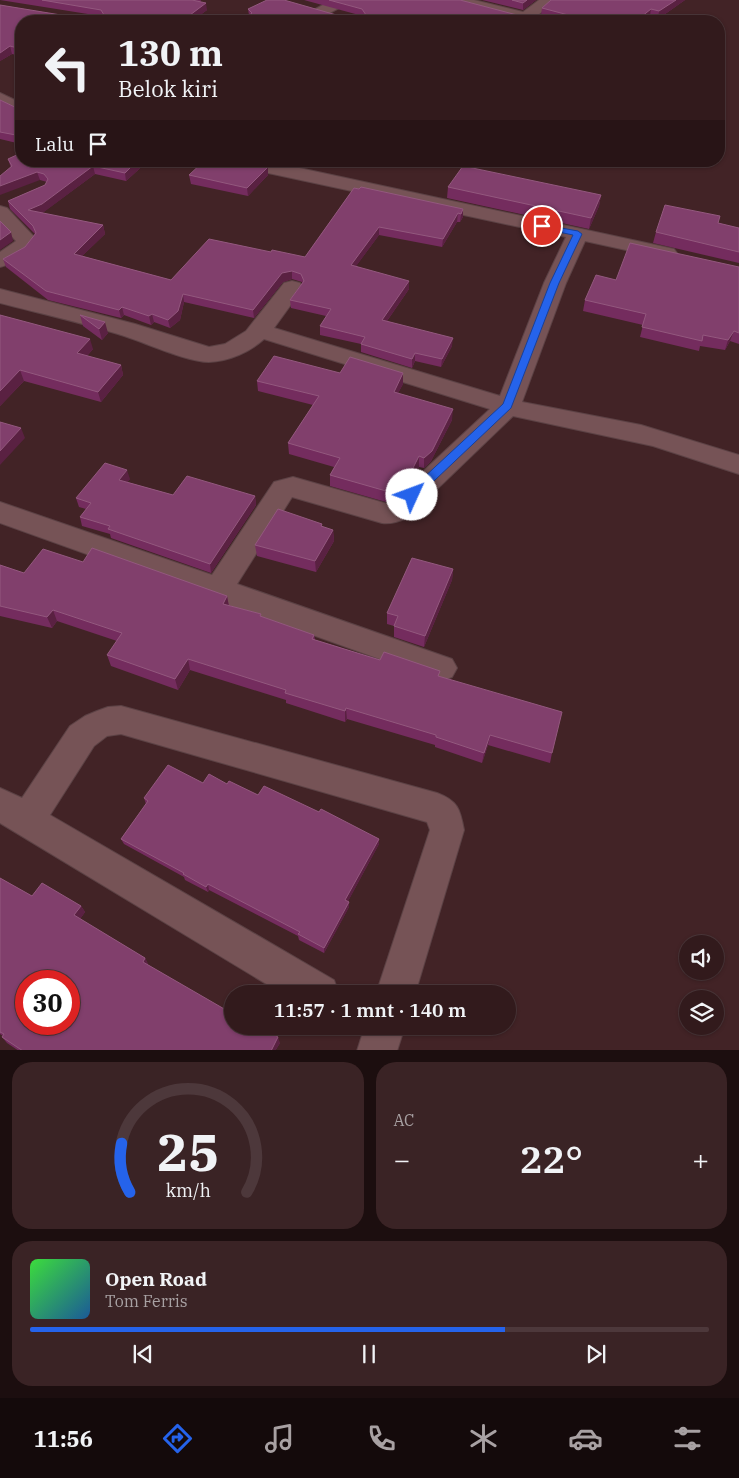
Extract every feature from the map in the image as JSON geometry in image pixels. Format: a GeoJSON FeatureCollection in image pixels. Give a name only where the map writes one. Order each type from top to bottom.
{"type":"FeatureCollection","features":[{"type":"Feature","properties":{"kind":"street"},"geometry":{"type":"LineString","coordinates":[[304,14],[322,11],[343,0]]}},
{"type":"Feature","properties":{"kind":"street"},"geometry":{"type":"LineString","coordinates":[[456,0],[513,15]]}},
{"type":"Feature","properties":{"kind":"street"},"geometry":{"type":"LineString","coordinates":[[536,15],[548,0]]}},
{"type":"Feature","properties":{"kind":"street"},"geometry":{"type":"LineString","coordinates":[[322,11],[336,15]]}},
{"type":"Feature","properties":{"kind":"street"},"geometry":{"type":"LineString","coordinates":[[0,98],[15,107]]}},
{"type":"Feature","properties":{"kind":"street"},"geometry":{"type":"LineString","coordinates":[[268,167],[683,257]]}},
{"type":"Feature","properties":{"kind":"street"},"geometry":{"type":"LineString","coordinates":[[0,212],[27,240],[25,244],[0,261]]}},
{"type":"Feature","properties":{"kind":"street"},"geometry":{"type":"LineString","coordinates":[[218,589],[283,489],[293,487],[391,514],[397,511],[508,406],[555,283],[578,234]]}},
{"type":"Feature","properties":{"kind":"street"},"geometry":{"type":"LineString","coordinates":[[0,296],[127,330],[201,354],[211,355],[222,353],[253,338],[292,288]]}},
{"type":"Feature","properties":{"kind":"street"},"geometry":{"type":"LineString","coordinates":[[260,331],[312,344],[508,406],[554,418],[642,434],[707,453],[739,465]]}},
{"type":"Feature","properties":{"kind":"street"},"geometry":{"type":"LineString","coordinates":[[0,512],[441,668]]}},
{"type":"Feature","properties":{"kind":"street"},"geometry":{"type":"LineString","coordinates":[[305,985],[14,812],[82,736],[96,726],[108,721],[121,720],[438,809],[444,815],[447,830],[398,985]]}},
{"type":"Feature","properties":{"kind":"building"},"geometry":{"type":"Polygon","coordinates":[[[42,0],[192,0],[206,3],[190,15],[104,15],[101,10],[42,0]]]}},
{"type":"Feature","properties":{"kind":"building"},"geometry":{"type":"Polygon","coordinates":[[[267,0],[284,0],[336,15],[250,15],[252,13],[248,9],[267,0]]]}},
{"type":"Feature","properties":{"kind":"building"},"geometry":{"type":"Polygon","coordinates":[[[329,0],[460,0],[517,15],[366,15],[362,9],[329,0]]]}},
{"type":"Feature","properties":{"kind":"building"},"geometry":{"type":"Polygon","coordinates":[[[512,0],[527,0],[523,3],[512,0]]]}},
{"type":"Feature","properties":{"kind":"building"},"geometry":{"type":"Polygon","coordinates":[[[551,0],[676,0],[659,11],[651,9],[644,15],[568,15],[542,8],[551,0]]]}},
{"type":"Feature","properties":{"kind":"building"},"geometry":{"type":"Polygon","coordinates":[[[0,5],[61,15],[15,15],[15,47],[10,46],[0,53],[0,5]]]}},
{"type":"Feature","properties":{"kind":"building"},"geometry":{"type":"Polygon","coordinates":[[[0,100],[15,107],[15,135],[0,132],[0,100]]]}},
{"type":"Feature","properties":{"kind":"building"},"geometry":{"type":"Polygon","coordinates":[[[15,156],[15,167],[92,167],[42,204],[28,210],[103,225],[74,254],[171,280],[209,239],[305,257],[354,188],[359,189],[361,187],[463,209],[461,214],[458,213],[443,239],[379,227],[351,265],[409,281],[382,320],[453,338],[442,359],[415,353],[412,359],[361,344],[365,337],[320,326],[331,309],[290,300],[304,281],[301,274],[292,271],[282,273],[253,310],[183,294],[178,311],[168,320],[152,314],[149,316],[122,307],[119,310],[46,291],[3,259],[25,247],[36,233],[33,226],[8,201],[45,185],[48,179],[44,174],[37,172],[0,186],[0,176],[12,166],[8,159],[15,156]]]}},
{"type":"Feature","properties":{"kind":"building"},"geometry":{"type":"Polygon","coordinates":[[[98,167],[131,167],[125,173],[98,167]]]}},
{"type":"Feature","properties":{"kind":"building"},"geometry":{"type":"Polygon","coordinates":[[[198,167],[268,167],[247,188],[189,175],[198,167]]]}},
{"type":"Feature","properties":{"kind":"building"},"geometry":{"type":"Polygon","coordinates":[[[462,167],[468,167],[601,195],[591,218],[448,187],[462,167]]]}},
{"type":"Feature","properties":{"kind":"building"},"geometry":{"type":"Polygon","coordinates":[[[665,205],[720,216],[718,223],[739,228],[739,252],[656,232],[665,205]]]}},
{"type":"Feature","properties":{"kind":"building"},"geometry":{"type":"Polygon","coordinates":[[[0,221],[11,232],[0,240],[0,221]]]}},
{"type":"Feature","properties":{"kind":"building"},"geometry":{"type":"Polygon","coordinates":[[[630,243],[739,267],[739,333],[734,331],[728,340],[703,335],[702,341],[642,327],[646,314],[585,300],[596,275],[616,280],[630,243]]]}},
{"type":"Feature","properties":{"kind":"building"},"geometry":{"type":"Polygon","coordinates":[[[0,315],[90,339],[77,353],[121,365],[98,392],[20,370],[0,391],[0,315]]]}},
{"type":"Feature","properties":{"kind":"building"},"geometry":{"type":"Polygon","coordinates":[[[80,315],[105,322],[99,329],[80,315]]]}},
{"type":"Feature","properties":{"kind":"building"},"geometry":{"type":"Polygon","coordinates":[[[274,356],[340,373],[350,357],[403,373],[394,392],[453,409],[432,451],[424,458],[419,456],[413,468],[404,476],[396,473],[386,491],[330,475],[340,458],[288,443],[319,396],[257,381],[274,356]]]}},
{"type":"Feature","properties":{"kind":"building"},"geometry":{"type":"Polygon","coordinates":[[[0,422],[21,428],[0,451],[0,422]]]}},
{"type":"Feature","properties":{"kind":"building"},"geometry":{"type":"Polygon","coordinates":[[[105,463],[127,470],[119,480],[173,495],[187,476],[255,496],[210,564],[108,529],[110,526],[80,517],[91,503],[76,498],[105,463]]]}},
{"type":"Feature","properties":{"kind":"building"},"geometry":{"type":"Polygon","coordinates":[[[278,509],[322,524],[321,526],[333,530],[315,561],[255,545],[278,509]]]}},
{"type":"Feature","properties":{"kind":"building"},"geometry":{"type":"Polygon","coordinates":[[[92,548],[227,596],[223,604],[261,614],[260,616],[314,635],[312,639],[380,660],[384,652],[440,671],[438,676],[562,712],[552,753],[490,735],[484,753],[436,737],[436,735],[346,708],[345,711],[285,693],[286,690],[188,659],[175,679],[107,655],[122,633],[53,610],[47,617],[0,606],[0,565],[24,573],[43,549],[83,562],[92,548]]]}},
{"type":"Feature","properties":{"kind":"building"},"geometry":{"type":"Polygon","coordinates":[[[412,558],[453,569],[425,636],[394,626],[398,616],[387,613],[412,558]]]}},
{"type":"Feature","properties":{"kind":"building"},"geometry":{"type":"Polygon","coordinates":[[[168,765],[203,783],[209,774],[227,784],[229,781],[258,795],[264,786],[319,812],[321,809],[379,839],[345,900],[349,902],[324,948],[298,934],[300,932],[208,884],[206,887],[121,839],[148,801],[144,798],[168,765]]]}},
{"type":"Feature","properties":{"kind":"building"},"geometry":{"type":"Polygon","coordinates":[[[0,878],[32,896],[42,883],[81,906],[74,915],[145,958],[143,962],[224,1009],[224,1035],[275,1035],[278,1037],[272,1050],[22,1050],[2,1037],[4,1034],[0,1032],[0,878]]]}},
{"type":"Feature","properties":{"kind":"route"},"geometry":{"type":"LineString","coordinates":[[412,495],[508,406],[555,283],[578,234],[542,226]]}}]}
